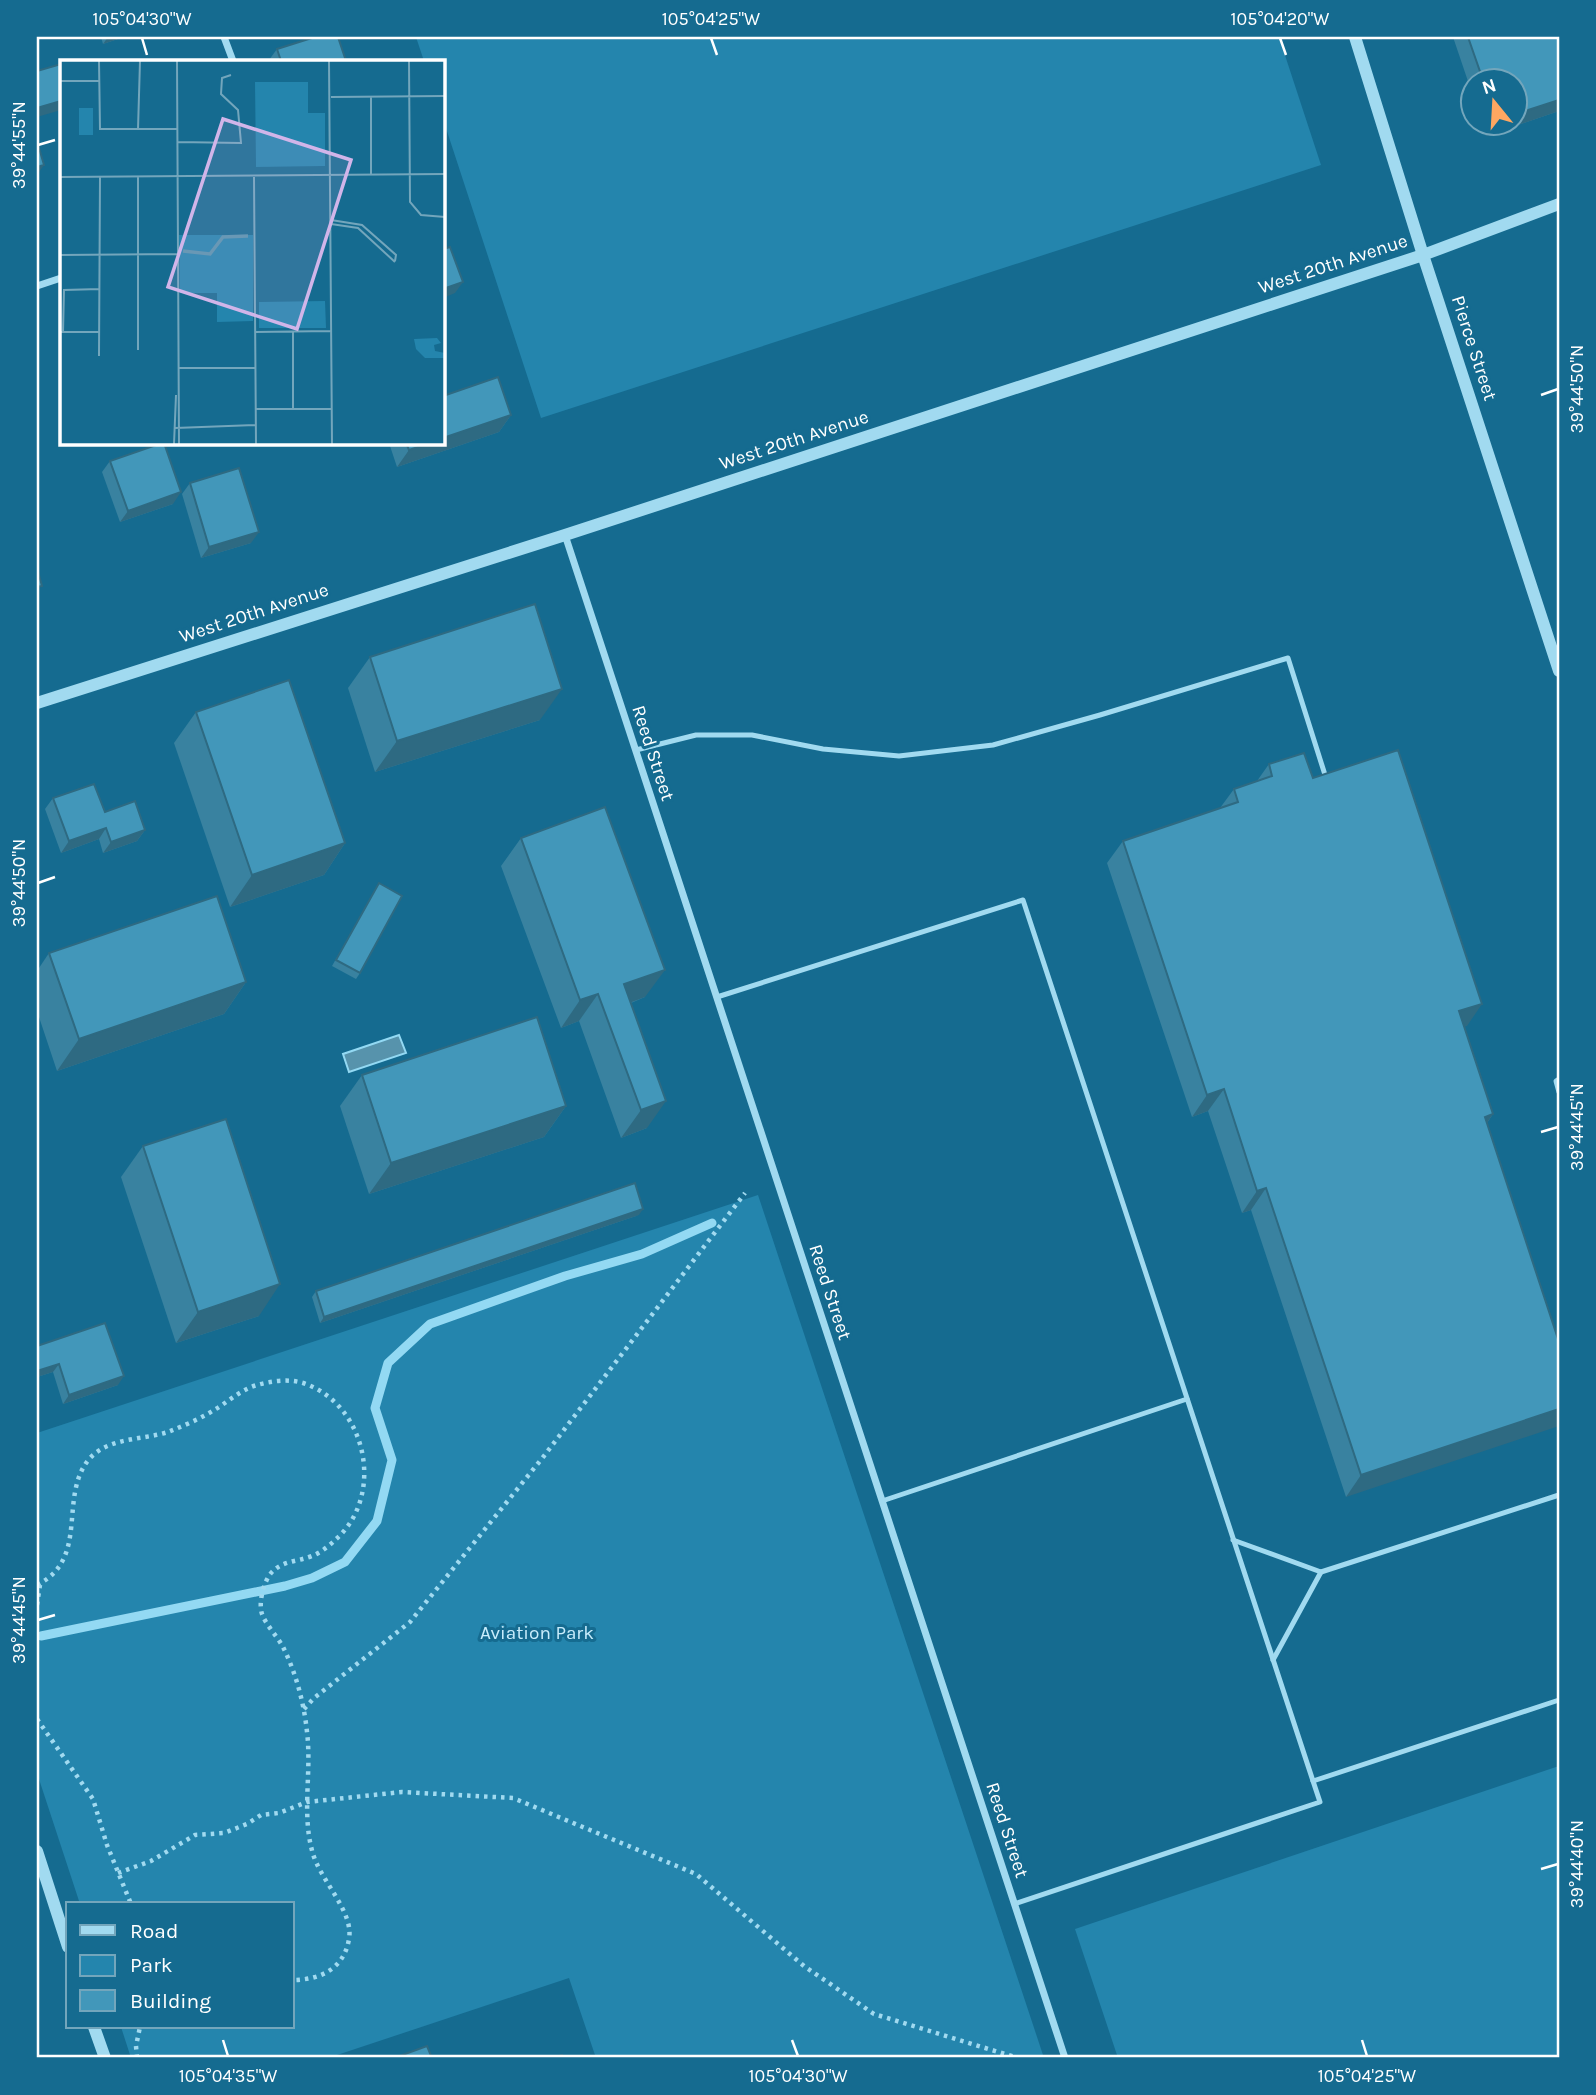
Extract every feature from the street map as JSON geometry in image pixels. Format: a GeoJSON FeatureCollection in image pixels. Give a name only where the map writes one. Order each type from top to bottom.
{"type":"FeatureCollection","features":[{"type":"Feature","properties":{"kind":"street"},"geometry":{"type":"LineString","coordinates":[[224,37],[233,60]]}},
{"type":"Feature","properties":{"kind":"street","name":"Pierce Street"},"geometry":{"type":"LineString","coordinates":[[1355,37],[1559,671]]}},
{"type":"Feature","properties":{"kind":"street","name":"West 20th Avenue"},"geometry":{"type":"LineString","coordinates":[[37,703],[565,535],[1423,255],[1559,204]]}},
{"type":"Feature","properties":{"kind":"street"},"geometry":{"type":"LineString","coordinates":[[37,286],[60,278]]}},
{"type":"Feature","properties":{"kind":"street","name":"Reed Street"},"geometry":{"type":"LineString","coordinates":[[565,535],[1065,2058]]}},
{"type":"Feature","properties":{"kind":"street"},"geometry":{"type":"LineString","coordinates":[[37,1850],[66,1941]]}},
{"type":"Feature","properties":{"kind":"street"},"geometry":{"type":"LineString","coordinates":[[94,2028],[105,2058]]}},
{"type":"Feature","properties":{"kind":"lane"},"geometry":{"type":"LineString","coordinates":[[636,750],[696,735],[752,735],[823,749],[899,755],[993,745],[1288,658],[1328,781]]}},
{"type":"Feature","properties":{"kind":"lane"},"geometry":{"type":"LineString","coordinates":[[717,997],[1023,900],[1320,1802],[1014,1904]]}},
{"type":"Feature","properties":{"kind":"lane"},"geometry":{"type":"LineString","coordinates":[[1559,1079],[1556,1081],[1559,1092]]}},
{"type":"Feature","properties":{"kind":"lane"},"geometry":{"type":"LineString","coordinates":[[882,1501],[1187,1399]]}},
{"type":"Feature","properties":{"kind":"lane"},"geometry":{"type":"LineString","coordinates":[[1233,1539],[1321,1572],[1559,1495]]}},
{"type":"Feature","properties":{"kind":"lane"},"geometry":{"type":"LineString","coordinates":[[1273,1660],[1321,1572]]}},
{"type":"Feature","properties":{"kind":"lane"},"geometry":{"type":"LineString","coordinates":[[1313,1781],[1559,1700]]}},
{"type":"Feature","properties":{"kind":"path"},"geometry":{"type":"LineString","coordinates":[[303,1709],[410,1622],[544,1456],[744,1193]]}},
{"type":"Feature","properties":{"kind":"path"},"geometry":{"type":"LineString","coordinates":[[37,1605],[38,1585],[56,1573],[65,1554],[73,1524],[74,1489],[89,1459],[96,1453],[112,1444],[171,1431],[212,1412],[250,1388],[279,1381],[294,1380],[318,1390],[347,1413],[361,1445],[364,1469],[357,1511],[346,1529],[335,1540],[313,1556],[287,1561],[267,1578],[260,1604],[262,1615],[282,1645],[290,1663],[303,1709],[310,1765],[306,1823],[313,1854],[350,1926],[344,1956],[335,1968],[308,1980],[294,1980]]}},
{"type":"Feature","properties":{"kind":"path"},"geometry":{"type":"LineString","coordinates":[[37,1719],[93,1799],[107,1845],[130,1902]]}},
{"type":"Feature","properties":{"kind":"path"},"geometry":{"type":"LineString","coordinates":[[118,1873],[150,1861],[195,1835],[224,1833],[261,1815],[279,1813],[307,1802],[402,1792],[513,1798],[696,1874],[804,1966],[874,2014],[1018,2058]]}},
{"type":"Feature","properties":{"kind":"path"},"geometry":{"type":"LineString","coordinates":[[137,2058],[136,2046],[140,2028]]}},
{"type":"Feature","properties":{"kind":"green space"},"geometry":{"type":"Polygon","coordinates":[[[416,37],[1279,37],[1321,165],[541,418],[444,122],[444,60],[424,60],[416,37]]]}},
{"type":"Feature","properties":{"kind":"green space","name":"Aviation Park"},"geometry":{"type":"Polygon","coordinates":[[[758,1195],[1044,2058],[596,2058],[569,1978],[328,2058],[131,2058],[121,2028],[294,2028],[294,1902],[79,1902],[37,1773],[37,1433],[758,1195]]]}},
{"type":"Feature","properties":{"kind":"green space"},"geometry":{"type":"Polygon","coordinates":[[[1559,1766],[1559,2058],[1118,2058],[1075,1929],[1559,1766]]]}},
{"type":"Feature","properties":{"kind":"shaded area"},"geometry":{"type":"Polygon","coordinates":[[[399,1035],[406,1053],[349,1072],[343,1054],[399,1035]]]}},
{"type":"Feature","properties":{"kind":"building"},"geometry":{"type":"Polygon","coordinates":[[[315,37],[338,37],[346,60],[281,60],[277,49],[315,37]]]}},
{"type":"Feature","properties":{"kind":"building"},"geometry":{"type":"Polygon","coordinates":[[[1468,37],[1559,37],[1559,100],[1530,109],[1530,66],[1478,66],[1468,37]]]}},
{"type":"Feature","properties":{"kind":"building"},"geometry":{"type":"Polygon","coordinates":[[[60,64],[60,101],[37,108],[37,71],[60,64]]]}},
{"type":"Feature","properties":{"kind":"building"},"geometry":{"type":"Polygon","coordinates":[[[37,141],[44,165],[37,167],[37,141]]]}},
{"type":"Feature","properties":{"kind":"building"},"geometry":{"type":"Polygon","coordinates":[[[450,247],[463,282],[444,289],[444,249],[450,247]]]}},
{"type":"Feature","properties":{"kind":"building"},"geometry":{"type":"Polygon","coordinates":[[[498,377],[511,415],[444,438],[444,396],[498,377]]]}},
{"type":"Feature","properties":{"kind":"building"},"geometry":{"type":"Polygon","coordinates":[[[164,444],[181,492],[128,511],[110,461],[164,444]]]}},
{"type":"Feature","properties":{"kind":"building"},"geometry":{"type":"Polygon","coordinates":[[[406,444],[427,444],[409,450],[406,444]]]}},
{"type":"Feature","properties":{"kind":"building"},"geometry":{"type":"Polygon","coordinates":[[[239,468],[259,532],[209,547],[190,483],[239,468]]]}},
{"type":"Feature","properties":{"kind":"building"},"geometry":{"type":"Polygon","coordinates":[[[37,568],[42,586],[37,587],[37,568]]]}},
{"type":"Feature","properties":{"kind":"building"},"geometry":{"type":"Polygon","coordinates":[[[535,604],[562,689],[397,741],[370,657],[535,604]]]}},
{"type":"Feature","properties":{"kind":"building"},"geometry":{"type":"Polygon","coordinates":[[[289,680],[345,843],[252,875],[196,712],[289,680]]]}},
{"type":"Feature","properties":{"kind":"building"},"geometry":{"type":"Polygon","coordinates":[[[1398,750],[1482,1004],[1459,1011],[1493,1114],[1485,1117],[1559,1342],[1559,1409],[1361,1475],[1266,1188],[1257,1191],[1224,1089],[1207,1095],[1123,841],[1238,802],[1234,789],[1272,776],[1269,764],[1304,753],[1313,778],[1398,750]]]}},
{"type":"Feature","properties":{"kind":"building"},"geometry":{"type":"Polygon","coordinates":[[[94,784],[105,812],[135,801],[145,830],[111,842],[106,828],[69,841],[53,798],[94,784]]]}},
{"type":"Feature","properties":{"kind":"building"},"geometry":{"type":"Polygon","coordinates":[[[605,807],[665,970],[624,984],[666,1101],[641,1110],[598,994],[580,1000],[521,838],[605,807]]]}},
{"type":"Feature","properties":{"kind":"building"},"geometry":{"type":"Polygon","coordinates":[[[379,883],[402,896],[360,973],[336,960],[379,883]]]}},
{"type":"Feature","properties":{"kind":"building"},"geometry":{"type":"Polygon","coordinates":[[[217,896],[246,982],[79,1039],[49,953],[217,896]]]}},
{"type":"Feature","properties":{"kind":"building"},"geometry":{"type":"Polygon","coordinates":[[[537,1017],[566,1106],[391,1163],[362,1075],[537,1017]]]}},
{"type":"Feature","properties":{"kind":"building"},"geometry":{"type":"Polygon","coordinates":[[[226,1119],[280,1284],[198,1312],[143,1146],[226,1119]]]}},
{"type":"Feature","properties":{"kind":"building"},"geometry":{"type":"Polygon","coordinates":[[[635,1183],[643,1209],[324,1317],[316,1291],[635,1183]]]}},
{"type":"Feature","properties":{"kind":"building"},"geometry":{"type":"Polygon","coordinates":[[[105,1323],[124,1376],[69,1395],[59,1364],[37,1371],[37,1346],[105,1323]]]}},
{"type":"Feature","properties":{"kind":"building"},"geometry":{"type":"Polygon","coordinates":[[[427,2046],[432,2058],[394,2058],[427,2046]]]}},
{"type":"Feature","properties":{"kind":"waterway"},"geometry":{"type":"LineString","coordinates":[[41,1636],[285,1586],[312,1578],[345,1562],[377,1521],[392,1460],[375,1408],[388,1363],[430,1324],[565,1276],[642,1254],[712,1223]]}}]}
